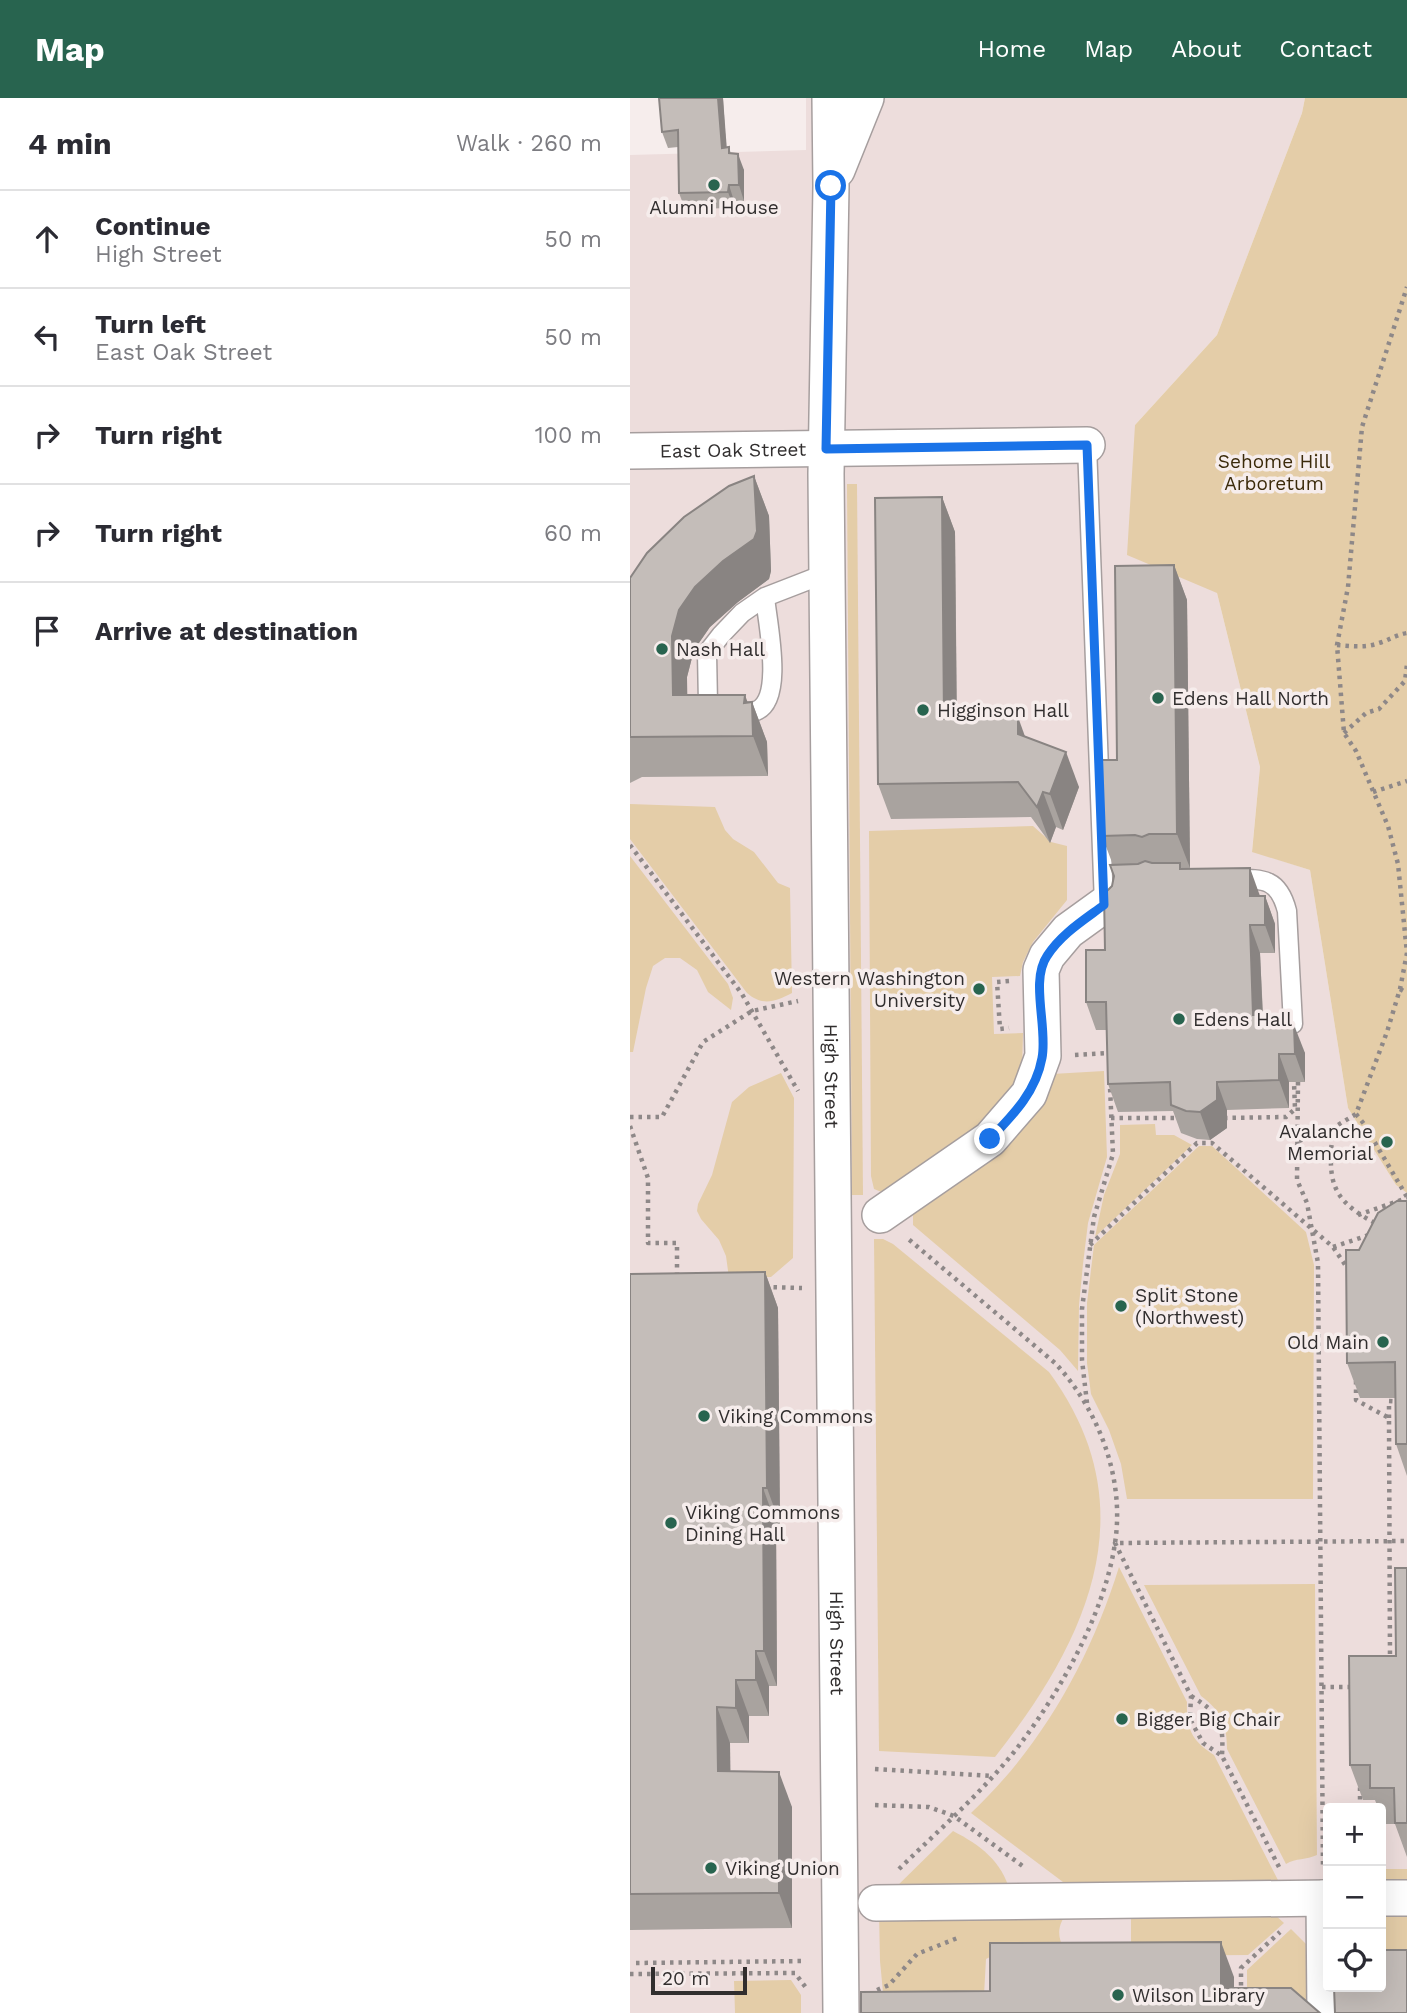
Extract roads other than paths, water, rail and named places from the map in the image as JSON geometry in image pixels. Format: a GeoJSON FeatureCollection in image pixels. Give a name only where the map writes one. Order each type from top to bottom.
{"type":"FeatureCollection","features":[{"type":"Feature","properties":{"kind":"street","name":"High Street"},"geometry":{"type":"LineString","coordinates":[[830,98],[826,449],[841,2013]]}},
{"type":"Feature","properties":{"kind":"street"},"geometry":{"type":"LineString","coordinates":[[831,186],[866,98]]}},
{"type":"Feature","properties":{"kind":"street","name":"East Oak Street"},"geometry":{"type":"LineString","coordinates":[[630,451],[1087,445]]}},
{"type":"Feature","properties":{"kind":"street"},"geometry":{"type":"LineString","coordinates":[[880,1215],[990,1139],[1029,1094],[1043,1056],[1041,970],[1047,956],[1068,931],[1111,889]]}},
{"type":"Feature","properties":{"kind":"street"},"geometry":{"type":"LineString","coordinates":[[876,1903],[1316,1898],[1325,2013]]}},
{"type":"Feature","properties":{"kind":"street"},"geometry":{"type":"LineString","coordinates":[[1386,1898],[1407,1898]]}},
{"type":"Feature","properties":{"kind":"lane"},"geometry":{"type":"LineString","coordinates":[[1087,445],[1111,889]]}},
{"type":"Feature","properties":{"kind":"lane"},"geometry":{"type":"LineString","coordinates":[[765,597],[773,671],[770,696],[765,705],[754,712],[708,704],[707,653],[742,613],[765,597],[827,573]]}},
{"type":"Feature","properties":{"kind":"lane"},"geometry":{"type":"LineString","coordinates":[[1216,879],[1257,878],[1271,883],[1283,894],[1287,911],[1293,1024]]}},
{"type":"Feature","properties":{"kind":"place","name":"Alumni House"},"geometry":{"type":"Point","coordinates":[714,185]}},
{"type":"Feature","properties":{"kind":"place","name":"Nash Hall"},"geometry":{"type":"Point","coordinates":[662,649]}},
{"type":"Feature","properties":{"kind":"place","name":"Edens Hall North"},"geometry":{"type":"Point","coordinates":[1158,698]}},
{"type":"Feature","properties":{"kind":"place","name":"Higginson Hall"},"geometry":{"type":"Point","coordinates":[923,710]}},
{"type":"Feature","properties":{"kind":"place","name":"Western Washington University"},"geometry":{"type":"Point","coordinates":[979,989]}},
{"type":"Feature","properties":{"kind":"place","name":"Edens Hall"},"geometry":{"type":"Point","coordinates":[1179,1019]}},
{"type":"Feature","properties":{"kind":"place","name":"Avalanche Memorial"},"geometry":{"type":"Point","coordinates":[1387,1142]}},
{"type":"Feature","properties":{"kind":"place","name":"Split Stone (Northwest)"},"geometry":{"type":"Point","coordinates":[1121,1306]}},
{"type":"Feature","properties":{"kind":"place","name":"Old Main"},"geometry":{"type":"Point","coordinates":[1383,1342]}},
{"type":"Feature","properties":{"kind":"place","name":"Viking Commons"},"geometry":{"type":"Point","coordinates":[704,1416]}},
{"type":"Feature","properties":{"kind":"place","name":"Viking Commons Dining Hall"},"geometry":{"type":"Point","coordinates":[671,1523]}},
{"type":"Feature","properties":{"kind":"place","name":"Bigger Big Chair"},"geometry":{"type":"Point","coordinates":[1122,1719]}},
{"type":"Feature","properties":{"kind":"place","name":"Viking Union"},"geometry":{"type":"Point","coordinates":[711,1868]}},
{"type":"Feature","properties":{"kind":"place","name":"Wilson Library"},"geometry":{"type":"Point","coordinates":[1118,1995]}},
{"type":"Feature","properties":{"kind":"park label","name":"Sehome Hill Arboretum"},"geometry":{"type":"Point","coordinates":[1274,472]}}]}
